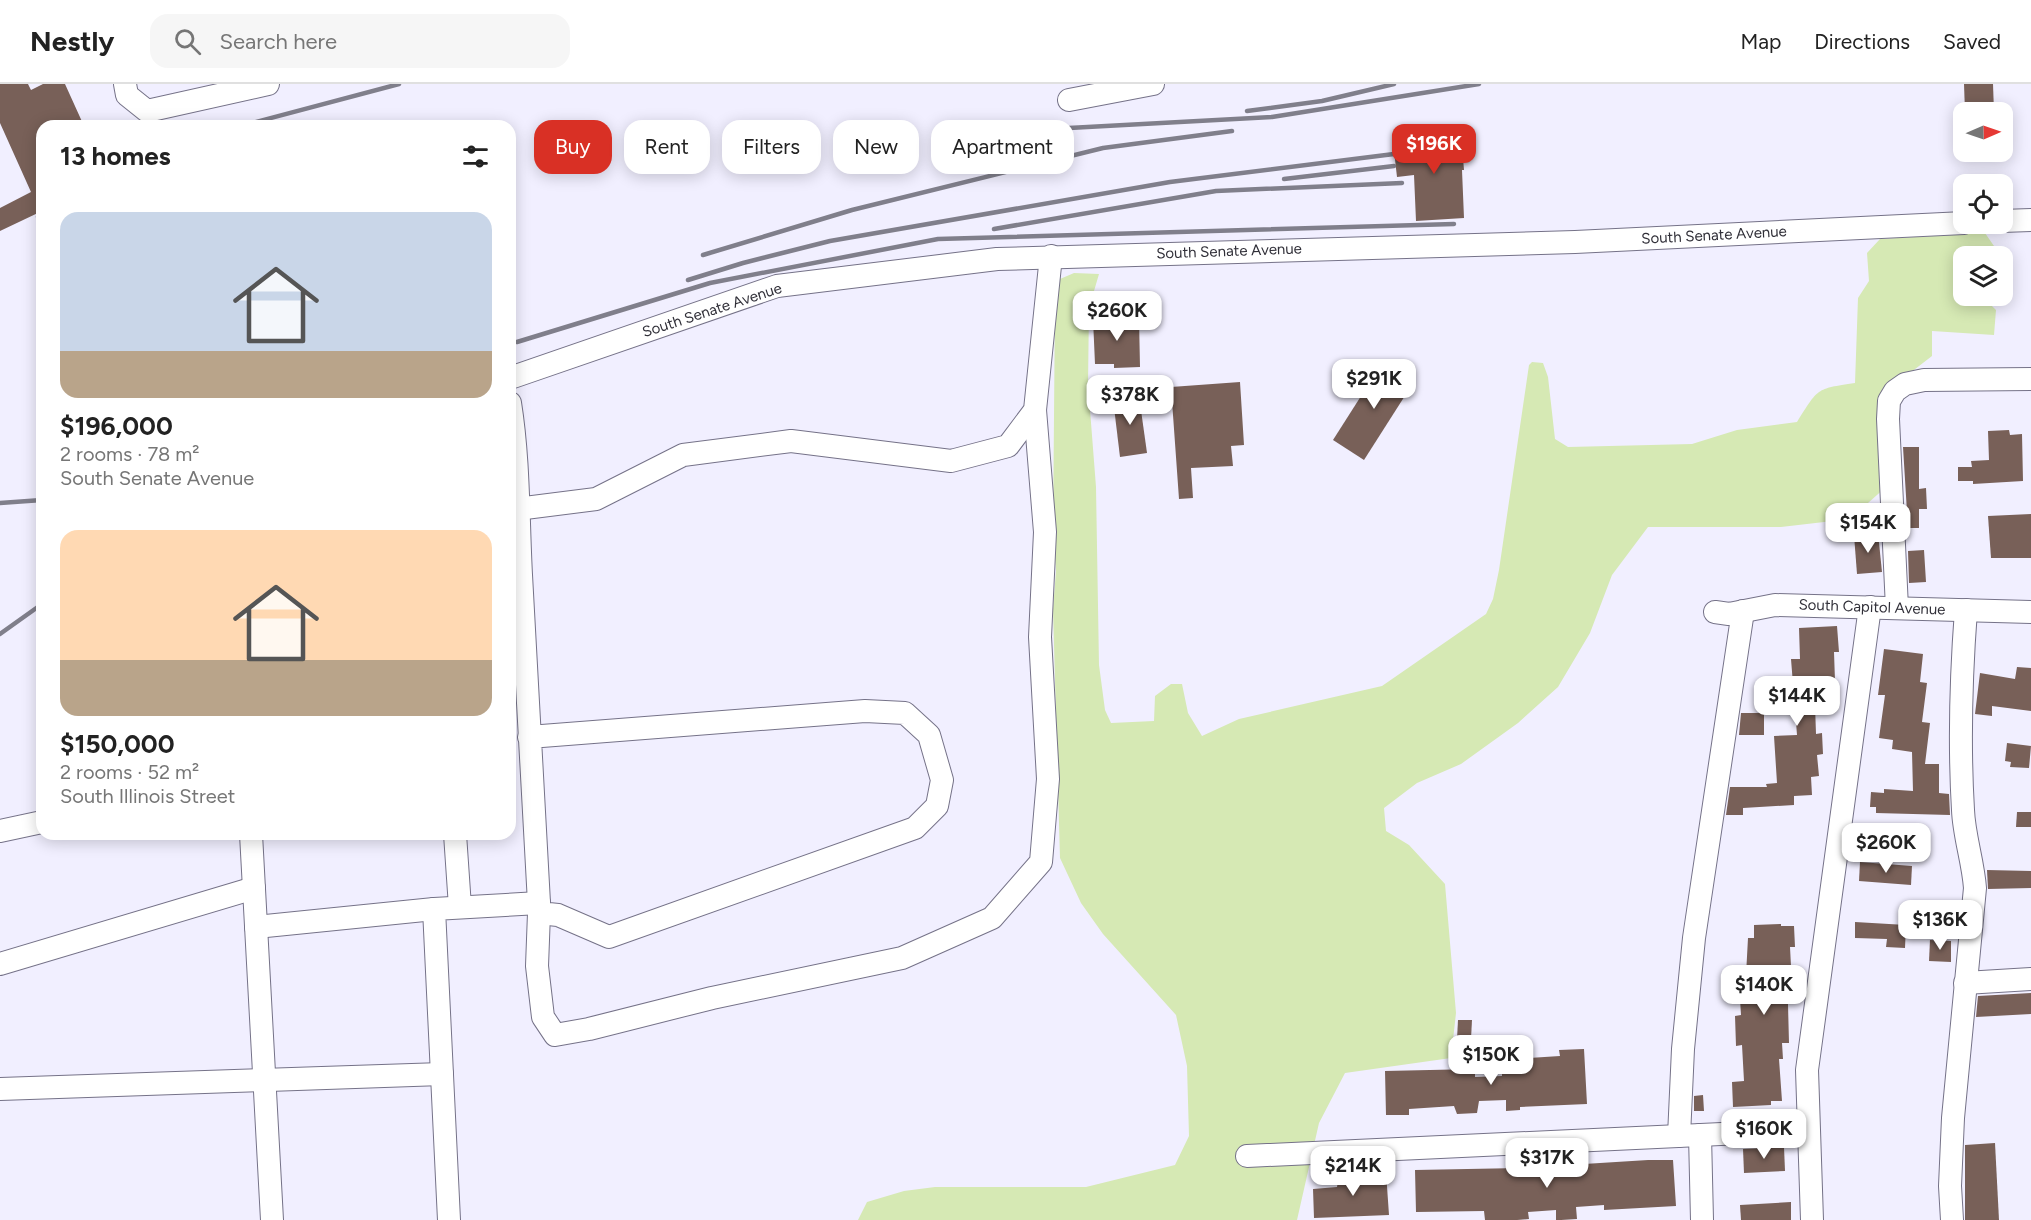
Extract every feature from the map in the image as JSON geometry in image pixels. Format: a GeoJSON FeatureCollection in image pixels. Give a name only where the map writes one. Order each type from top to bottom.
{"type":"FeatureCollection","features":[{"type":"Feature","properties":{"kind":"street"},"geometry":{"type":"LineString","coordinates":[[125,84],[127,95],[147,111],[268,84]]}},
{"type":"Feature","properties":{"kind":"street"},"geometry":{"type":"LineString","coordinates":[[1069,100],[1153,84]]}},
{"type":"Feature","properties":{"kind":"street"},"geometry":{"type":"LineString","coordinates":[[2013,221],[2031,220]]}},
{"type":"Feature","properties":{"kind":"street","name":"South Senate Avenue"},"geometry":{"type":"LineString","coordinates":[[516,376],[777,286],[997,260],[1051,256],[1575,242],[1953,224]]}},
{"type":"Feature","properties":{"kind":"street"},"geometry":{"type":"LineString","coordinates":[[516,483],[539,908],[537,966],[543,1017],[555,1035],[590,1029],[712,998],[902,958],[992,918],[1041,862],[1048,779],[1040,637],[1046,532],[1035,410],[1051,256]]}},
{"type":"Feature","properties":{"kind":"street"},"geometry":{"type":"LineString","coordinates":[[1897,608],[1889,400],[1895,391],[1905,384],[1924,380],[2031,379]]}},
{"type":"Feature","properties":{"kind":"street"},"geometry":{"type":"LineString","coordinates":[[517,509],[596,499],[683,455],[790,441],[951,461],[1008,446],[1035,410]]}},
{"type":"Feature","properties":{"kind":"street","name":"South Capitol Avenue"},"geometry":{"type":"LineString","coordinates":[[1715,612],[1729,614],[1775,605],[2031,612]]}},
{"type":"Feature","properties":{"kind":"street"},"geometry":{"type":"LineString","coordinates":[[1812,1220],[1807,1130],[1807,1070],[1870,607]]}},
{"type":"Feature","properties":{"kind":"street"},"geometry":{"type":"LineString","coordinates":[[1702,1220],[1690,1136],[1683,1049],[1694,938],[1743,610]]}},
{"type":"Feature","properties":{"kind":"street"},"geometry":{"type":"LineString","coordinates":[[1952,1220],[1950,1186],[1953,1118],[1975,888],[1973,860],[1963,813],[1961,668],[1966,610]]}},
{"type":"Feature","properties":{"kind":"street"},"geometry":{"type":"LineString","coordinates":[[256,927],[460,907],[539,908],[609,937],[915,828],[938,806],[942,780],[929,735],[905,713],[865,711],[530,737]]}},
{"type":"Feature","properties":{"kind":"street"},"geometry":{"type":"LineString","coordinates":[[0,831],[36,823]]}},
{"type":"Feature","properties":{"kind":"street"},"geometry":{"type":"LineString","coordinates":[[251,840],[272,1220]]}},
{"type":"Feature","properties":{"kind":"street"},"geometry":{"type":"LineString","coordinates":[[455,840],[460,907]]}},
{"type":"Feature","properties":{"kind":"street"},"geometry":{"type":"LineString","coordinates":[[0,964],[254,888]]}},
{"type":"Feature","properties":{"kind":"street"},"geometry":{"type":"LineString","coordinates":[[434,909],[449,1220]]}},
{"type":"Feature","properties":{"kind":"street"},"geometry":{"type":"LineString","coordinates":[[1965,983],[2031,979]]}},
{"type":"Feature","properties":{"kind":"street"},"geometry":{"type":"LineString","coordinates":[[0,1089],[442,1074]]}},
{"type":"Feature","properties":{"kind":"street"},"geometry":{"type":"LineString","coordinates":[[1247,1156],[1807,1130]]}},
{"type":"Feature","properties":{"kind":"green space"},"geometry":{"type":"Polygon","coordinates":[[[1986,234],[1994,246],[1953,246],[1953,306],[1992,306],[1996,310],[1994,335],[1932,331],[1932,356],[1897,383],[1886,487],[1850,519],[1781,527],[1648,527],[1612,575],[1590,633],[1558,687],[1518,723],[1461,764],[1417,783],[1384,808],[1386,831],[1409,845],[1445,884],[1456,1013],[1451,1058],[1345,1073],[1319,1123],[1297,1220],[858,1220],[867,1202],[904,1191],[935,1187],[1086,1187],[1175,1165],[1189,1136],[1187,1066],[1176,1015],[1103,934],[1081,903],[1060,858],[1053,609],[1056,571],[1053,534],[1055,299],[1060,279],[1074,273],[1099,274],[1089,308],[1088,384],[1096,487],[1099,665],[1105,710],[1111,723],[1154,721],[1155,696],[1171,684],[1182,684],[1188,713],[1202,736],[1239,719],[1382,686],[1486,614],[1493,599],[1499,570],[1529,365],[1532,362],[1543,363],[1548,377],[1555,439],[1568,447],[1692,444],[1737,430],[1797,422],[1819,392],[1855,383],[1858,298],[1869,281],[1867,253],[1880,239],[1986,234]]]}},
{"type":"Feature","properties":{"kind":"building"},"geometry":{"type":"Polygon","coordinates":[[[0,84],[28,84],[31,90],[43,84],[65,84],[81,120],[36,120],[36,214],[0,231],[0,208],[31,192],[0,123],[0,84]]]}},
{"type":"Feature","properties":{"kind":"building"},"geometry":{"type":"Polygon","coordinates":[[[1964,84],[1993,84],[1994,102],[1965,102],[1964,84]]]}},
{"type":"Feature","properties":{"kind":"building"},"geometry":{"type":"Polygon","coordinates":[[[1461,135],[1464,218],[1416,221],[1414,175],[1397,177],[1393,142],[1461,135]]]}},
{"type":"Feature","properties":{"kind":"building"},"geometry":{"type":"Polygon","coordinates":[[[1139,318],[1140,367],[1114,368],[1114,364],[1095,364],[1093,319],[1139,318]]]}},
{"type":"Feature","properties":{"kind":"building"},"geometry":{"type":"Polygon","coordinates":[[[1384,360],[1415,380],[1364,460],[1333,440],[1384,360]]]}},
{"type":"Feature","properties":{"kind":"building"},"geometry":{"type":"Polygon","coordinates":[[[1240,382],[1244,445],[1231,446],[1233,466],[1191,468],[1193,498],[1179,499],[1171,387],[1240,382]]]}},
{"type":"Feature","properties":{"kind":"building"},"geometry":{"type":"Polygon","coordinates":[[[1139,396],[1147,453],[1120,457],[1113,399],[1139,396]]]}},
{"type":"Feature","properties":{"kind":"building"},"geometry":{"type":"Polygon","coordinates":[[[2009,430],[2010,435],[2022,434],[2023,481],[1973,484],[1973,481],[1958,481],[1958,467],[1972,467],[1971,461],[1989,460],[1988,431],[2009,430]]]}},
{"type":"Feature","properties":{"kind":"building"},"geometry":{"type":"Polygon","coordinates":[[[1903,447],[1919,447],[1919,489],[1926,488],[1927,509],[1919,509],[1919,528],[1908,528],[1903,447]]]}},
{"type":"Feature","properties":{"kind":"building"},"geometry":{"type":"Polygon","coordinates":[[[2031,514],[2031,558],[1991,558],[1988,516],[2031,514]]]}},
{"type":"Feature","properties":{"kind":"building"},"geometry":{"type":"Polygon","coordinates":[[[1878,533],[1882,572],[1857,574],[1854,535],[1878,533]]]}},
{"type":"Feature","properties":{"kind":"building"},"geometry":{"type":"Polygon","coordinates":[[[1924,550],[1926,582],[1909,583],[1908,551],[1924,550]]]}},
{"type":"Feature","properties":{"kind":"building"},"geometry":{"type":"Polygon","coordinates":[[[1837,626],[1839,652],[1834,652],[1835,681],[1826,682],[1828,704],[1815,705],[1816,734],[1822,733],[1823,754],[1817,755],[1819,776],[1811,777],[1812,795],[1794,796],[1794,805],[1743,808],[1743,815],[1726,815],[1730,787],[1767,787],[1766,784],[1777,783],[1774,736],[1797,735],[1791,659],[1800,659],[1799,628],[1837,626]]]}},
{"type":"Feature","properties":{"kind":"building"},"geometry":{"type":"Polygon","coordinates":[[[1884,649],[1923,654],[1920,682],[1927,683],[1922,722],[1930,723],[1925,764],[1939,764],[1939,793],[1949,794],[1950,815],[1876,813],[1876,807],[1870,807],[1871,792],[1884,793],[1884,789],[1913,791],[1912,752],[1892,749],[1893,740],[1879,738],[1885,695],[1878,695],[1884,649]]]}},
{"type":"Feature","properties":{"kind":"building"},"geometry":{"type":"Polygon","coordinates":[[[2017,667],[2031,668],[2031,711],[1992,706],[1992,716],[1975,714],[1980,673],[2015,679],[2017,667]]]}},
{"type":"Feature","properties":{"kind":"building"},"geometry":{"type":"Polygon","coordinates":[[[1741,713],[1764,713],[1764,735],[1739,735],[1741,713]]]}},
{"type":"Feature","properties":{"kind":"building"},"geometry":{"type":"Polygon","coordinates":[[[2007,743],[2031,746],[2029,768],[2010,767],[2011,762],[2005,761],[2007,743]]]}},
{"type":"Feature","properties":{"kind":"building"},"geometry":{"type":"Polygon","coordinates":[[[2017,812],[2031,812],[2031,827],[2016,827],[2017,812]]]}},
{"type":"Feature","properties":{"kind":"building"},"geometry":{"type":"Polygon","coordinates":[[[1860,862],[1912,866],[1911,885],[1859,881],[1860,862]]]}},
{"type":"Feature","properties":{"kind":"building"},"geometry":{"type":"Polygon","coordinates":[[[1987,870],[2031,871],[2031,888],[1988,889],[1987,870]]]}},
{"type":"Feature","properties":{"kind":"building"},"geometry":{"type":"Polygon","coordinates":[[[1855,922],[1906,925],[1905,948],[1886,947],[1887,939],[1855,938],[1855,922]]]}},
{"type":"Feature","properties":{"kind":"building"},"geometry":{"type":"Polygon","coordinates":[[[1781,924],[1781,926],[1794,926],[1795,947],[1790,947],[1791,966],[1787,966],[1789,1043],[1782,1043],[1783,1059],[1779,1059],[1782,1101],[1771,1101],[1771,1105],[1733,1107],[1732,1082],[1744,1081],[1742,1045],[1736,1046],[1735,1016],[1741,1015],[1740,999],[1744,999],[1743,975],[1746,975],[1748,938],[1754,938],[1754,925],[1781,924]]]}},
{"type":"Feature","properties":{"kind":"building"},"geometry":{"type":"Polygon","coordinates":[[[1930,940],[1951,941],[1951,962],[1929,961],[1930,940]]]}},
{"type":"Feature","properties":{"kind":"building"},"geometry":{"type":"Polygon","coordinates":[[[2031,993],[2031,1014],[1976,1017],[1978,996],[2031,993]]]}},
{"type":"Feature","properties":{"kind":"building"},"geometry":{"type":"Polygon","coordinates":[[[1458,1020],[1472,1020],[1471,1039],[1457,1039],[1458,1020]]]}},
{"type":"Feature","properties":{"kind":"building"},"geometry":{"type":"Polygon","coordinates":[[[1584,1049],[1587,1104],[1520,1107],[1520,1110],[1506,1111],[1506,1100],[1479,1101],[1477,1113],[1457,1114],[1454,1106],[1409,1109],[1409,1115],[1386,1115],[1385,1071],[1475,1069],[1475,1077],[1502,1076],[1502,1071],[1530,1070],[1529,1058],[1560,1056],[1559,1050],[1584,1049]]]}},
{"type":"Feature","properties":{"kind":"building"},"geometry":{"type":"Polygon","coordinates":[[[1703,1095],[1704,1111],[1694,1111],[1694,1096],[1703,1095]]]}},
{"type":"Feature","properties":{"kind":"building"},"geometry":{"type":"Polygon","coordinates":[[[1995,1143],[1999,1220],[1965,1220],[1965,1145],[1995,1143]]]}},
{"type":"Feature","properties":{"kind":"building"},"geometry":{"type":"Polygon","coordinates":[[[1784,1147],[1785,1171],[1744,1173],[1743,1149],[1784,1147]]]}},
{"type":"Feature","properties":{"kind":"building"},"geometry":{"type":"Polygon","coordinates":[[[1673,1160],[1676,1206],[1604,1210],[1604,1205],[1576,1207],[1577,1219],[1561,1220],[1556,1220],[1556,1210],[1528,1212],[1529,1219],[1517,1220],[1485,1220],[1484,1211],[1416,1212],[1415,1170],[1520,1168],[1673,1160]]]}},
{"type":"Feature","properties":{"kind":"building"},"geometry":{"type":"Polygon","coordinates":[[[1386,1172],[1389,1215],[1314,1218],[1313,1189],[1337,1187],[1339,1175],[1386,1172]]]}},
{"type":"Feature","properties":{"kind":"building"},"geometry":{"type":"Polygon","coordinates":[[[1791,1202],[1791,1220],[1741,1220],[1740,1205],[1791,1202]]]}},
{"type":"Feature","properties":{"kind":"railway"},"geometry":{"type":"LineString","coordinates":[[264,120],[399,84]]}},
{"type":"Feature","properties":{"kind":"railway"},"geometry":{"type":"LineString","coordinates":[[1247,111],[1322,101],[1394,84]]}},
{"type":"Feature","properties":{"kind":"railway"},"geometry":{"type":"LineString","coordinates":[[1074,128],[1272,117],[1479,84]]}},
{"type":"Feature","properties":{"kind":"railway"},"geometry":{"type":"LineString","coordinates":[[703,255],[852,210],[1103,148],[1232,131]]}},
{"type":"Feature","properties":{"kind":"railway"},"geometry":{"type":"LineString","coordinates":[[688,280],[743,263],[830,241],[1170,182],[1394,154]]}},
{"type":"Feature","properties":{"kind":"railway"},"geometry":{"type":"LineString","coordinates":[[1284,179],[1394,166]]}},
{"type":"Feature","properties":{"kind":"railway"},"geometry":{"type":"LineString","coordinates":[[994,229],[1216,191],[1402,183]]}},
{"type":"Feature","properties":{"kind":"railway"},"geometry":{"type":"LineString","coordinates":[[517,342],[710,283],[938,239],[1454,224]]}},
{"type":"Feature","properties":{"kind":"railway"},"geometry":{"type":"LineString","coordinates":[[0,503],[36,500]]}},
{"type":"Feature","properties":{"kind":"railway"},"geometry":{"type":"LineString","coordinates":[[0,634],[36,608]]}}]}
